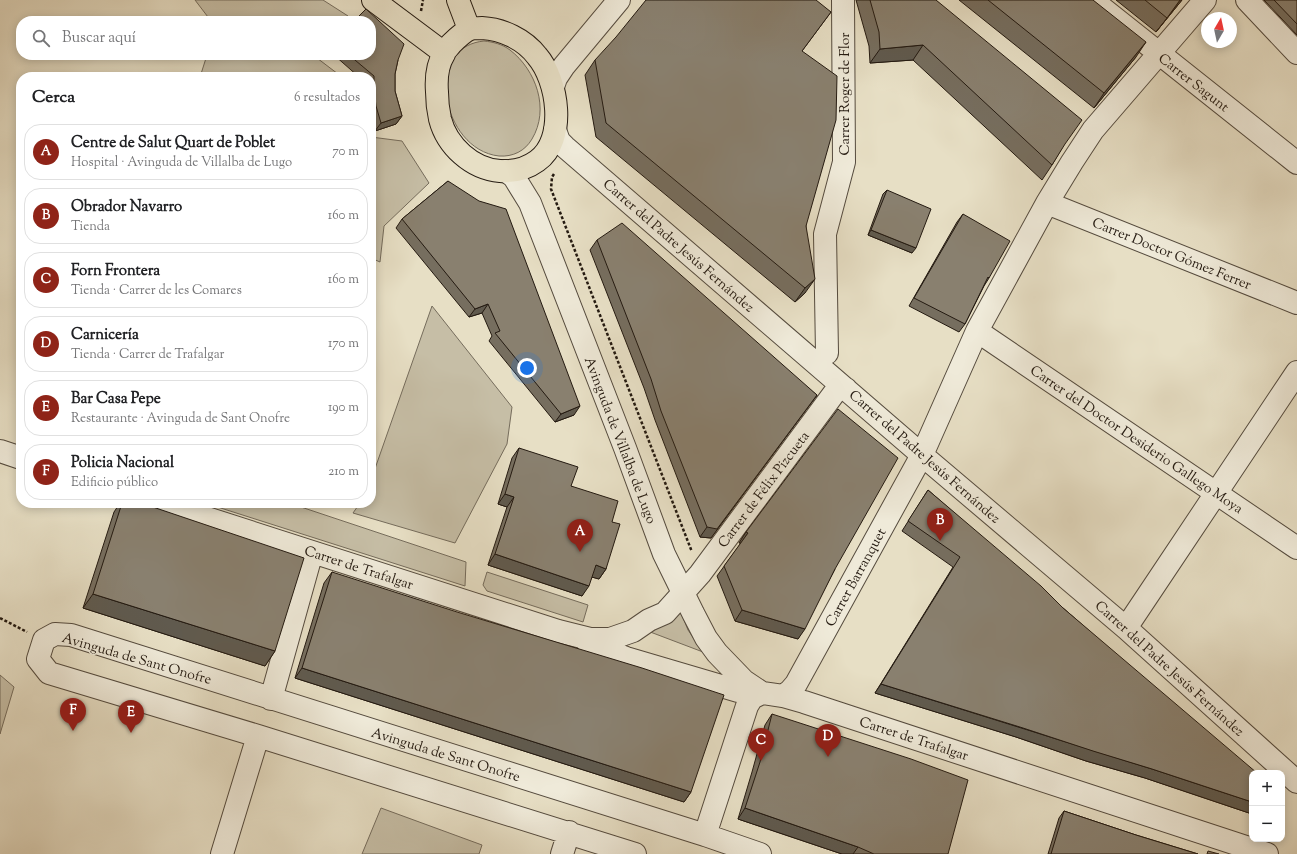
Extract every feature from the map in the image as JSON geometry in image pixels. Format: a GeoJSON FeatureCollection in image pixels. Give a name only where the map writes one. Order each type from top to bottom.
{"type":"FeatureCollection","features":[{"type":"Feature","properties":{"kind":"main road"},"geometry":{"type":"LineString","coordinates":[[373,0],[444,53]]}},
{"type":"Feature","properties":{"kind":"main road"},"geometry":{"type":"LineString","coordinates":[[458,0],[469,30]]}},
{"type":"Feature","properties":{"kind":"main road"},"geometry":{"type":"LineString","coordinates":[[482,28],[494,29],[510,35],[523,43],[537,55],[544,66],[553,87],[556,99],[555,130],[550,145],[540,159],[520,170],[506,171],[484,168],[472,162],[463,155],[446,135],[440,120],[437,104],[436,80],[444,53],[455,40],[469,30],[482,28]]}},
{"type":"Feature","properties":{"kind":"street"},"geometry":{"type":"LineString","coordinates":[[553,87],[556,78],[564,66],[619,0]]}},
{"type":"Feature","properties":{"kind":"street","name":"Carrer Roger de Flor"},"geometry":{"type":"LineString","coordinates":[[827,353],[825,234],[844,162],[843,0]]}},
{"type":"Feature","properties":{"kind":"street","name":"Carrer Sagunt"},"geometry":{"type":"LineString","coordinates":[[1092,0],[1297,163]]}},
{"type":"Feature","properties":{"kind":"street","name":"Carrer Barranquet"},"geometry":{"type":"LineString","coordinates":[[705,835],[747,706],[752,698],[790,691],[796,684],[922,455],[977,331],[1047,203],[1087,125],[1158,54],[1205,0]]}},
{"type":"Feature","properties":{"kind":"street"},"geometry":{"type":"LineString","coordinates":[[1247,0],[1297,53]]}},
{"type":"Feature","properties":{"kind":"street","name":"Carrer del Padre Jesús Fernández"},"geometry":{"type":"LineString","coordinates":[[555,130],[559,140],[570,152],[922,455],[1126,628],[1297,779]]}},
{"type":"Feature","properties":{"kind":"street","name":"Avinguda de Villalba de Lugo"},"geometry":{"type":"LineString","coordinates":[[506,171],[514,177],[530,202],[625,448],[664,554],[706,638],[717,653],[744,681],[773,695]]}},
{"type":"Feature","properties":{"kind":"street","name":"Carrer Doctor Gómez Ferrer"},"geometry":{"type":"LineString","coordinates":[[1047,203],[1297,303]]}},
{"type":"Feature","properties":{"kind":"street","name":"Carrer del Doctor Desiderio Gallego Moya"},"geometry":{"type":"LineString","coordinates":[[977,331],[1296,546]]}},
{"type":"Feature","properties":{"kind":"street"},"geometry":{"type":"LineString","coordinates":[[1126,628],[1297,372]]}},
{"type":"Feature","properties":{"kind":"street","name":"Carrer de Félix Pizcueta"},"geometry":{"type":"LineString","coordinates":[[684,594],[835,392],[840,389],[846,389]]}},
{"type":"Feature","properties":{"kind":"street"},"geometry":{"type":"LineString","coordinates":[[0,451],[16,456]]}},
{"type":"Feature","properties":{"kind":"street","name":"Carrer de Trafalgar"},"geometry":{"type":"LineString","coordinates":[[176,508],[558,631],[590,639],[610,639],[633,631],[649,620],[665,613],[684,594]]}},
{"type":"Feature","properties":{"kind":"street"},"geometry":{"type":"LineString","coordinates":[[271,699],[312,552]]}},
{"type":"Feature","properties":{"kind":"street"},"geometry":{"type":"LineString","coordinates":[[649,620],[661,602],[664,591],[667,569],[664,554]]}},
{"type":"Feature","properties":{"kind":"street","name":"Carrer de Trafalgar"},"geometry":{"type":"LineString","coordinates":[[558,631],[626,658],[738,691],[773,695],[1267,854]]}},
{"type":"Feature","properties":{"kind":"street","name":"Avinguda de Sant Onofre"},"geometry":{"type":"LineString","coordinates":[[635,854],[569,832],[258,736],[48,673],[38,659],[44,640],[55,634],[71,636],[705,835],[760,854]]}},
{"type":"Feature","properties":{"kind":"street"},"geometry":{"type":"LineString","coordinates":[[222,854],[258,736]]}},
{"type":"Feature","properties":{"kind":"street"},"geometry":{"type":"LineString","coordinates":[[562,854],[569,832]]}},
{"type":"Feature","properties":{"kind":"path"},"geometry":{"type":"LineString","coordinates":[[570,152],[552,177],[551,189],[700,574]]}},
{"type":"Feature","properties":{"kind":"path"},"geometry":{"type":"LineString","coordinates":[[0,618],[44,640]]}},
{"type":"Feature","properties":{"kind":"shaded area"},"geometry":{"type":"Polygon","coordinates":[[[195,0],[323,0],[348,16],[207,16],[195,0]]]}},
{"type":"Feature","properties":{"kind":"shaded area"},"geometry":{"type":"Polygon","coordinates":[[[484,41],[504,46],[519,58],[527,68],[538,91],[540,115],[537,127],[532,139],[526,147],[514,154],[499,156],[479,150],[464,136],[453,119],[447,98],[446,78],[452,61],[465,47],[484,41]]]}},
{"type":"Feature","properties":{"kind":"shaded area"},"geometry":{"type":"Polygon","coordinates":[[[205,60],[320,60],[335,72],[202,72],[205,60]]]}},
{"type":"Feature","properties":{"kind":"shaded area"},"geometry":{"type":"Polygon","coordinates":[[[376,138],[402,141],[429,183],[384,226],[380,262],[376,260],[376,138]]]}},
{"type":"Feature","properties":{"kind":"shaded area"},"geometry":{"type":"Polygon","coordinates":[[[432,306],[512,407],[507,444],[455,543],[353,513],[356,508],[376,508],[376,466],[432,306]]]}},
{"type":"Feature","properties":{"kind":"shaded area"},"geometry":{"type":"Polygon","coordinates":[[[221,508],[304,508],[466,562],[465,586],[221,508]]]}},
{"type":"Feature","properties":{"kind":"shaded area"},"geometry":{"type":"Polygon","coordinates":[[[487,572],[588,605],[583,622],[487,591],[483,585],[487,572]]]}},
{"type":"Feature","properties":{"kind":"shaded area"},"geometry":{"type":"Polygon","coordinates":[[[680,610],[688,630],[703,652],[645,630],[680,610]]]}},
{"type":"Feature","properties":{"kind":"shaded area"},"geometry":{"type":"Polygon","coordinates":[[[0,675],[14,687],[0,734],[0,675]]]}},
{"type":"Feature","properties":{"kind":"shaded area"},"geometry":{"type":"Polygon","coordinates":[[[381,808],[482,845],[479,854],[362,854],[381,808]]]}},
{"type":"Feature","properties":{"kind":"building"},"geometry":{"type":"Polygon","coordinates":[[[646,0],[816,0],[831,12],[802,51],[837,76],[836,120],[806,226],[815,279],[805,288],[606,123],[595,60],[646,0]]]}},
{"type":"Feature","properties":{"kind":"building"},"geometry":{"type":"Polygon","coordinates":[[[870,0],[936,0],[1082,120],[1052,165],[923,45],[880,49],[879,32],[870,0]]]}},
{"type":"Feature","properties":{"kind":"building"},"geometry":{"type":"Polygon","coordinates":[[[988,0],[1093,0],[1146,42],[1104,93],[988,0]]]}},
{"type":"Feature","properties":{"kind":"building"},"geometry":{"type":"Polygon","coordinates":[[[1145,0],[1180,0],[1167,18],[1145,0]]]}},
{"type":"Feature","properties":{"kind":"building"},"geometry":{"type":"Polygon","coordinates":[[[1274,0],[1297,0],[1297,24],[1274,0]]]}},
{"type":"Feature","properties":{"kind":"building"},"geometry":{"type":"Polygon","coordinates":[[[366,9],[374,16],[359,16],[366,9]]]}},
{"type":"Feature","properties":{"kind":"building"},"geometry":{"type":"Polygon","coordinates":[[[376,18],[404,44],[395,74],[395,91],[402,116],[381,123],[376,106],[376,72],[369,72],[355,60],[376,60],[376,18]]]}},
{"type":"Feature","properties":{"kind":"building"},"geometry":{"type":"Polygon","coordinates":[[[448,181],[479,201],[506,209],[580,406],[561,414],[495,333],[500,331],[488,304],[475,309],[402,219],[448,181]]]}},
{"type":"Feature","properties":{"kind":"building"},"geometry":{"type":"Polygon","coordinates":[[[887,190],[931,209],[916,248],[871,230],[887,190]]]}},
{"type":"Feature","properties":{"kind":"building"},"geometry":{"type":"Polygon","coordinates":[[[963,214],[1010,241],[989,278],[988,277],[965,324],[914,298],[963,214]]]}},
{"type":"Feature","properties":{"kind":"building"},"geometry":{"type":"Polygon","coordinates":[[[622,223],[817,395],[717,529],[707,527],[661,411],[651,379],[597,240],[622,223]]]}},
{"type":"Feature","properties":{"kind":"building"},"geometry":{"type":"Polygon","coordinates":[[[838,409],[898,458],[835,569],[805,629],[742,610],[724,566],[748,533],[746,532],[838,409]]]}},
{"type":"Feature","properties":{"kind":"building"},"geometry":{"type":"Polygon","coordinates":[[[519,448],[578,467],[571,486],[618,501],[612,522],[620,524],[606,569],[596,565],[589,586],[495,554],[514,497],[505,494],[519,448]]]}},
{"type":"Feature","properties":{"kind":"building"},"geometry":{"type":"Polygon","coordinates":[[[928,490],[1041,586],[1063,608],[1253,770],[1249,770],[1249,801],[881,684],[960,557],[908,521],[928,490]]]}},
{"type":"Feature","properties":{"kind":"building"},"geometry":{"type":"Polygon","coordinates":[[[120,508],[156,508],[304,558],[275,651],[93,594],[120,508]]]}},
{"type":"Feature","properties":{"kind":"building"},"geometry":{"type":"Polygon","coordinates":[[[332,572],[457,612],[642,668],[724,695],[691,792],[302,668],[332,572]]]}},
{"type":"Feature","properties":{"kind":"building"},"geometry":{"type":"Polygon","coordinates":[[[772,714],[911,759],[968,780],[948,854],[874,854],[858,847],[745,808],[760,762],[772,714]]]}},
{"type":"Feature","properties":{"kind":"building"},"geometry":{"type":"Polygon","coordinates":[[[1064,811],[1136,835],[1198,854],[1051,854],[1064,811]]]}},
{"type":"Feature","properties":{"kind":"building"},"geometry":{"type":"Polygon","coordinates":[[[1208,851],[1219,854],[1207,854],[1208,851]]]}},
{"type":"Feature","properties":{"kind":"place","name":"Obrador Navarro"},"geometry":{"type":"Point","coordinates":[940,541]}},
{"type":"Feature","properties":{"kind":"place","name":"Centre de Salut Quart de Poblet"},"geometry":{"type":"Point","coordinates":[580,552]}},
{"type":"Feature","properties":{"kind":"place","name":"Policia Nacional"},"geometry":{"type":"Point","coordinates":[73,731]}},
{"type":"Feature","properties":{"kind":"place","name":"Bar Casa Pepe"},"geometry":{"type":"Point","coordinates":[131,733]}},
{"type":"Feature","properties":{"kind":"place","name":"Carnicería"},"geometry":{"type":"Point","coordinates":[828,757]}},
{"type":"Feature","properties":{"kind":"place","name":"Forn Frontera"},"geometry":{"type":"Point","coordinates":[761,761]}}]}
